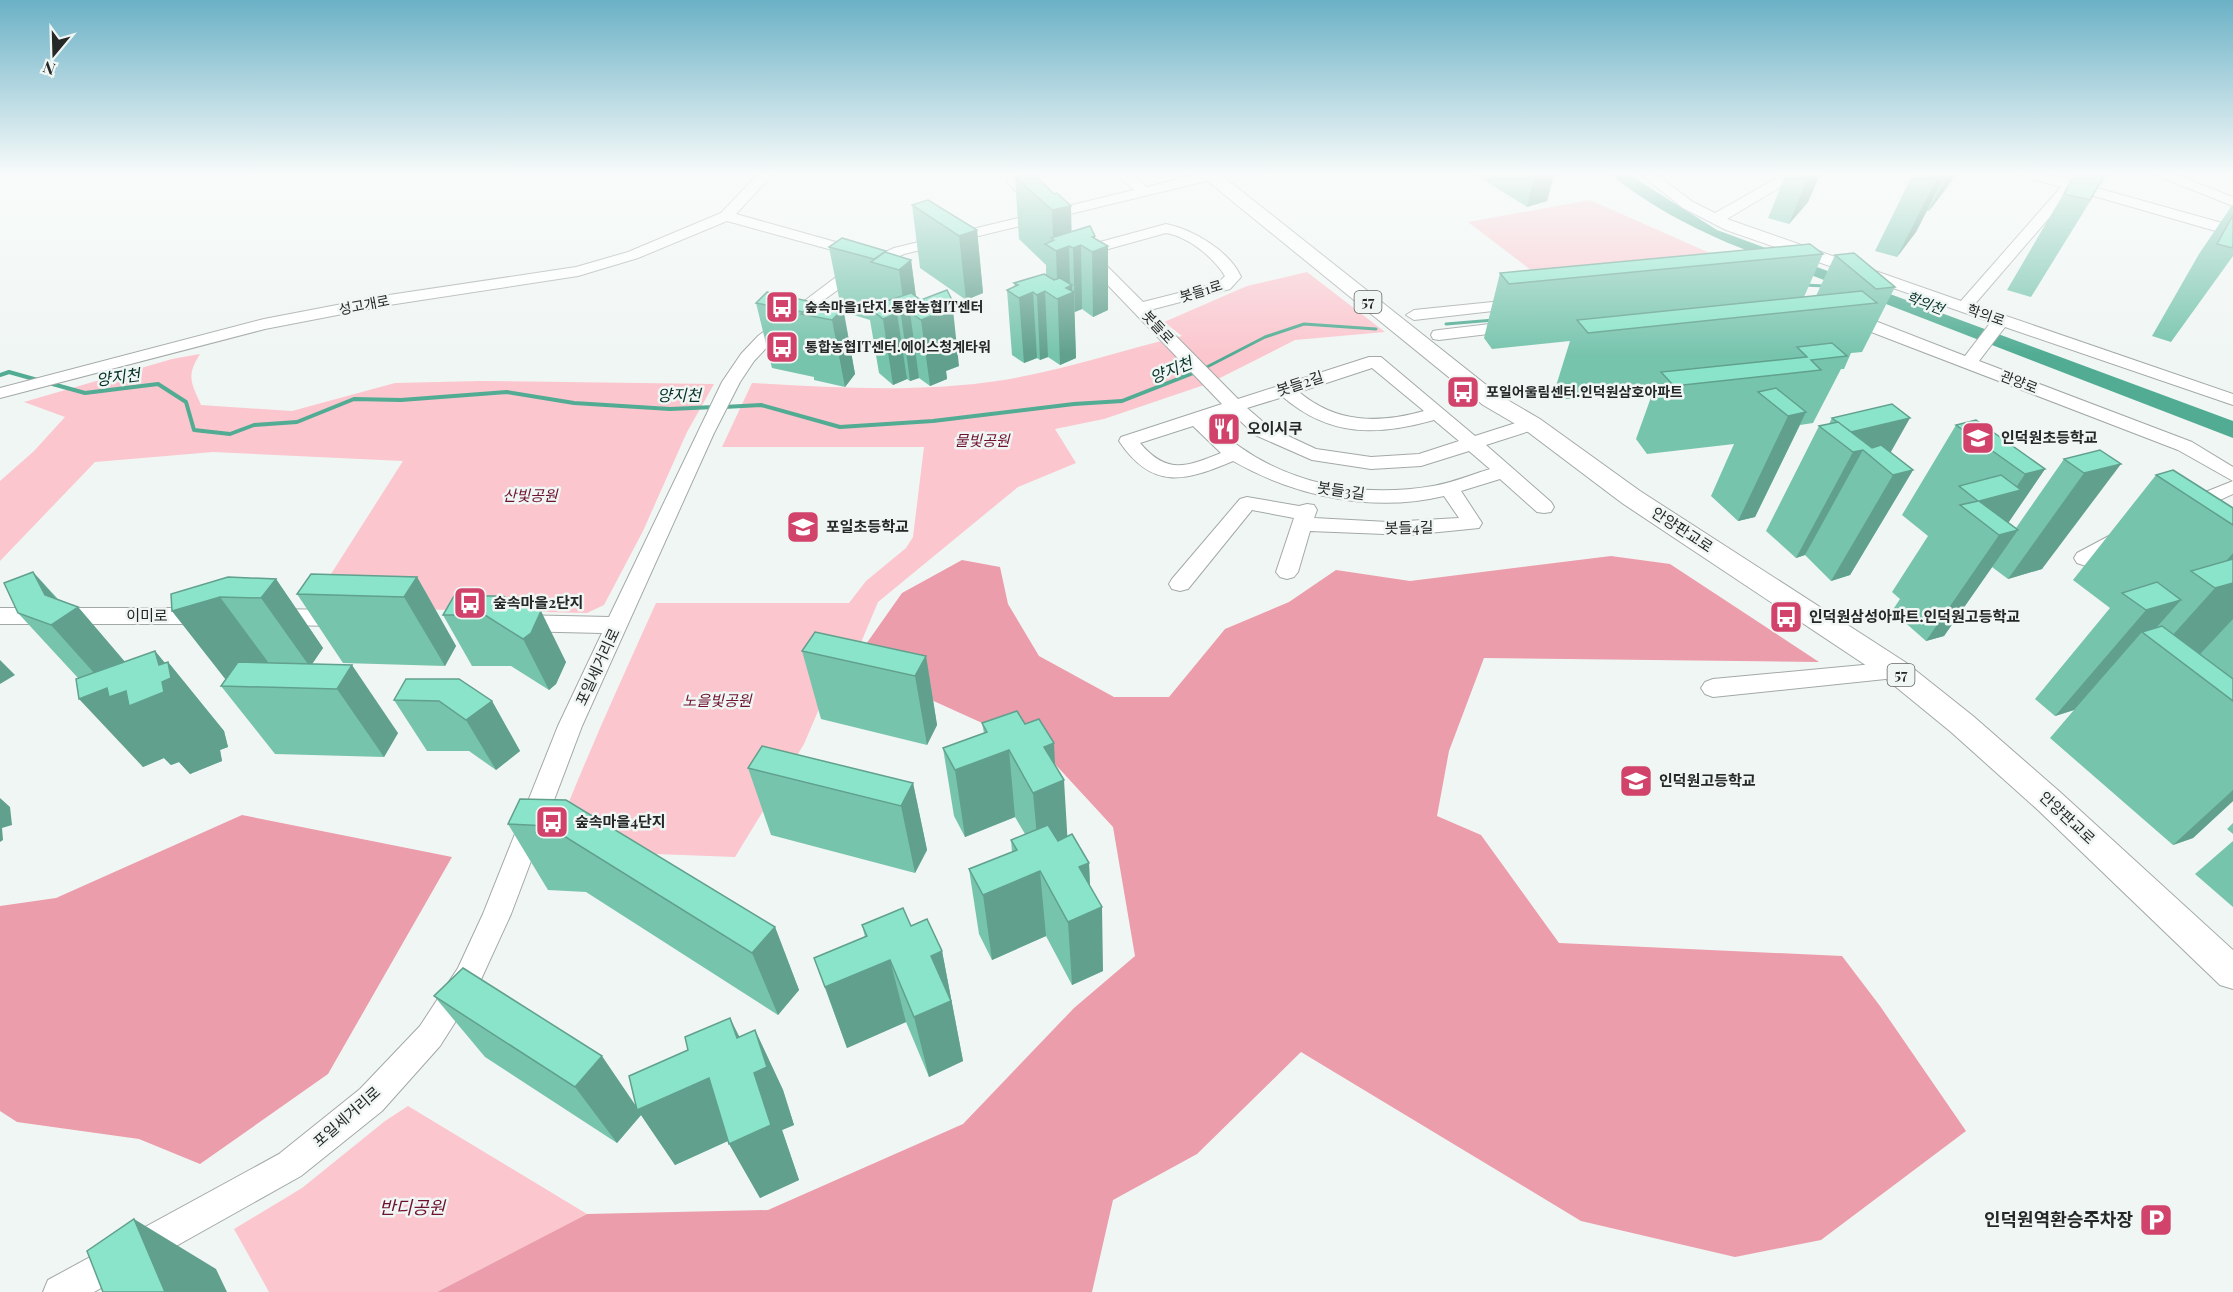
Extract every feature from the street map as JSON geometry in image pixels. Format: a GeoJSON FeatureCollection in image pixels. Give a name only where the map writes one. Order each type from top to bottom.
{"type":"FeatureCollection","features":[{"type":"Feature","properties":{"kind":"main road","name":"안양판교로"},"geometry":{"type":"LineString","coordinates":[[1286,234],[1491,400],[1532,423],[1631,497],[1895,670],[1962,723],[2233,973]]}},
{"type":"Feature","properties":{"kind":"main road","name":"안양판교로"},"geometry":{"type":"LineString","coordinates":[[1313,234],[1514,394],[1532,423]]}},
{"type":"Feature","properties":{"kind":"street","name":"성고개로"},"geometry":{"type":"LineString","coordinates":[[0,393],[264,324],[390,300],[579,271],[633,255],[682,234]]}},
{"type":"Feature","properties":{"kind":"street"},"geometry":{"type":"LineString","coordinates":[[792,234],[881,259]]}},
{"type":"Feature","properties":{"kind":"street","name":"포일세거리로"},"geometry":{"type":"LineString","coordinates":[[60,1292],[290,1165],[371,1100],[430,1036],[468,977],[497,914],[566,737],[718,407],[747,358],[785,322],[850,274],[881,259],[926,243],[963,234]]}},
{"type":"Feature","properties":{"kind":"street","name":"봇들로"},"geometry":{"type":"LineString","coordinates":[[1065,234],[1233,406],[1262,431],[1312,454],[1371,463],[1421,460],[1532,423]]}},
{"type":"Feature","properties":{"kind":"street","name":"봇들1로"},"geometry":{"type":"LineString","coordinates":[[1083,251],[1143,234]]}},
{"type":"Feature","properties":{"kind":"street","name":"봇들1로"},"geometry":{"type":"LineString","coordinates":[[1139,308],[1224,286],[1233,277],[1231,272],[1191,234]]}},
{"type":"Feature","properties":{"kind":"street","name":"학의로"},"geometry":{"type":"LineString","coordinates":[[1750,234],[1964,307],[1999,324],[2233,400]]}},
{"type":"Feature","properties":{"kind":"street"},"geometry":{"type":"LineString","coordinates":[[1964,307],[2027,234]]}},
{"type":"Feature","properties":{"kind":"street"},"geometry":{"type":"LineString","coordinates":[[1414,315],[1538,303]]}},
{"type":"Feature","properties":{"kind":"street","name":"관양로"},"geometry":{"type":"LineString","coordinates":[[1830,310],[1970,360],[2185,446],[2233,475]]}},
{"type":"Feature","properties":{"kind":"street"},"geometry":{"type":"LineString","coordinates":[[1439,334],[1535,324]]}},
{"type":"Feature","properties":{"kind":"street"},"geometry":{"type":"LineString","coordinates":[[1970,360],[1999,324]]}},
{"type":"Feature","properties":{"kind":"street","name":"봇들2길"},"geometry":{"type":"LineString","coordinates":[[1234,454],[1201,468],[1179,472],[1152,466],[1128,441],[1375,361],[1472,442],[1544,507]]}},
{"type":"Feature","properties":{"kind":"street"},"geometry":{"type":"LineString","coordinates":[[1285,389],[1315,411],[1342,424],[1400,424],[1438,413]]}},
{"type":"Feature","properties":{"kind":"street","name":"봇들3길"},"geometry":{"type":"LineString","coordinates":[[1195,418],[1234,454],[1260,468],[1318,490],[1383,497],[1435,491],[1504,471]]}},
{"type":"Feature","properties":{"kind":"street"},"geometry":{"type":"LineString","coordinates":[[2164,518],[2233,487]]}},
{"type":"Feature","properties":{"kind":"street","name":"봇들4길"},"geometry":{"type":"LineString","coordinates":[[1180,584],[1247,503],[1305,519],[1380,529],[1422,529],[1472,523],[1448,488]]}},
{"type":"Feature","properties":{"kind":"street"},"geometry":{"type":"LineString","coordinates":[[1287,572],[1305,519],[1318,490]]}},
{"type":"Feature","properties":{"kind":"street"},"geometry":{"type":"LineString","coordinates":[[2183,508],[2213,520]]}},
{"type":"Feature","properties":{"kind":"street"},"geometry":{"type":"LineString","coordinates":[[2138,577],[2084,558],[2144,526]]}},
{"type":"Feature","properties":{"kind":"street","name":"이미로"},"geometry":{"type":"LineString","coordinates":[[0,616],[237,616],[362,619]]}},
{"type":"Feature","properties":{"kind":"street"},"geometry":{"type":"LineString","coordinates":[[501,622],[618,625]]}},
{"type":"Feature","properties":{"kind":"street"},"geometry":{"type":"LineString","coordinates":[[1713,688],[1895,670]]}},
{"type":"Feature","properties":{"kind":"green space"},"geometry":{"type":"Polygon","coordinates":[[[1484,234],[1667,234],[1764,277],[1569,299],[1484,234]]]}},
{"type":"Feature","properties":{"kind":"green space"},"geometry":{"type":"Polygon","coordinates":[[[1307,272],[1385,332],[1295,340],[1210,383],[1104,419],[1055,429],[1076,463],[1018,487],[878,602],[852,664],[827,690],[804,744],[735,857],[550,850],[656,603],[849,603],[866,581],[906,548],[913,537],[924,447],[722,447],[752,383],[846,388],[910,388],[972,384],[1026,376],[1182,336],[1164,322],[1247,286],[1307,272]]]}},
{"type":"Feature","properties":{"kind":"green space","name":"산빛공원"},"geometry":{"type":"Polygon","coordinates":[[[200,354],[193,368],[192,379],[201,405],[292,411],[395,383],[481,381],[714,384],[687,432],[643,531],[604,605],[587,613],[310,607],[403,461],[213,452],[95,462],[0,561],[0,481],[34,451],[65,417],[24,402],[172,359],[200,354]]]}},
{"type":"Feature","properties":{"kind":"green space","name":"반디공원"},"geometry":{"type":"Polygon","coordinates":[[[408,1106],[587,1214],[437,1292],[269,1292],[234,1229],[302,1188],[385,1121],[408,1106]]]}},
{"type":"Feature","properties":{"kind":"shaded area","name":"학의천"},"geometry":{"type":"Polygon","coordinates":[[[1710,234],[1729,234],[2233,421],[2233,438],[1710,234]]]}},
{"type":"Feature","properties":{"kind":"shaded area"},"geometry":{"type":"Polygon","coordinates":[[[1611,556],[1670,564],[1819,662],[1484,658],[1449,751],[1437,816],[1481,835],[1559,943],[1842,956],[1880,1006],[1966,1131],[1821,1240],[1735,1257],[1581,1221],[1301,1052],[1197,1154],[1113,1200],[1092,1292],[437,1292],[587,1214],[768,1210],[963,1124],[1074,1008],[1135,956],[1113,827],[1042,750],[852,664],[902,593],[962,560],[1000,567],[1008,604],[1039,656],[1114,697],[1169,697],[1225,629],[1289,602],[1336,570],[1410,581],[1611,556]]]}},
{"type":"Feature","properties":{"kind":"shaded area"},"geometry":{"type":"Polygon","coordinates":[[[242,815],[452,857],[328,1074],[200,1164],[139,1139],[17,1122],[0,1111],[0,906],[56,898],[242,815]]]}},
{"type":"Feature","properties":{"kind":"building"},"geometry":{"type":"Polygon","coordinates":[[[1063,234],[1094,234],[1092,237],[1108,246],[1092,252],[1081,245],[1073,248],[1069,246],[1056,251],[1045,244],[1054,240],[1051,238],[1063,234]]]}},
{"type":"Feature","properties":{"kind":"building"},"geometry":{"type":"Polygon","coordinates":[[[2222,234],[2233,234],[2233,248],[2217,244],[2222,234]]]}},
{"type":"Feature","properties":{"kind":"building"},"geometry":{"type":"Polygon","coordinates":[[[842,238],[886,251],[874,259],[829,247],[842,238]]]}},
{"type":"Feature","properties":{"kind":"building"},"geometry":{"type":"Polygon","coordinates":[[[1810,244],[1823,254],[1509,284],[1500,273],[1810,244]]]}},
{"type":"Feature","properties":{"kind":"building"},"geometry":{"type":"Polygon","coordinates":[[[885,252],[911,260],[899,270],[871,262],[885,252]]]}},
{"type":"Feature","properties":{"kind":"building"},"geometry":{"type":"Polygon","coordinates":[[[1854,253],[1895,287],[1876,289],[1835,255],[1854,253]]]}},
{"type":"Feature","properties":{"kind":"building"},"geometry":{"type":"Polygon","coordinates":[[[1044,274],[1054,280],[1060,278],[1072,285],[1066,288],[1074,292],[1057,299],[1045,291],[1037,295],[1033,292],[1019,298],[1007,290],[1018,285],[1014,283],[1044,274]]]}},
{"type":"Feature","properties":{"kind":"building"},"geometry":{"type":"Polygon","coordinates":[[[947,290],[952,300],[932,308],[939,313],[921,320],[910,312],[901,315],[897,313],[883,319],[868,307],[911,293],[921,300],[947,290]]]}},
{"type":"Feature","properties":{"kind":"building"},"geometry":{"type":"Polygon","coordinates":[[[1862,291],[1877,303],[1588,333],[1577,320],[1862,291]]]}},
{"type":"Feature","properties":{"kind":"building"},"geometry":{"type":"Polygon","coordinates":[[[767,292],[843,309],[832,320],[756,303],[767,292]]]}},
{"type":"Feature","properties":{"kind":"building"},"geometry":{"type":"Polygon","coordinates":[[[1832,343],[1847,356],[1811,360],[1821,370],[1674,386],[1661,372],[1807,357],[1797,347],[1832,343]]]}},
{"type":"Feature","properties":{"kind":"building"},"geometry":{"type":"Polygon","coordinates":[[[1776,388],[1806,412],[1788,416],[1758,392],[1776,388]]]}},
{"type":"Feature","properties":{"kind":"building"},"geometry":{"type":"Polygon","coordinates":[[[1892,404],[1910,418],[1851,432],[1832,418],[1892,404]]]}},
{"type":"Feature","properties":{"kind":"building"},"geometry":{"type":"Polygon","coordinates":[[[1976,420],[2045,469],[2025,474],[1956,425],[1976,420]]]}},
{"type":"Feature","properties":{"kind":"building"},"geometry":{"type":"Polygon","coordinates":[[[1838,422],[1872,448],[1881,445],[1913,470],[1893,475],[1863,450],[1853,452],[1819,426],[1838,422]]]}},
{"type":"Feature","properties":{"kind":"building"},"geometry":{"type":"Polygon","coordinates":[[[2100,450],[2121,464],[2084,473],[2064,459],[2100,450]]]}},
{"type":"Feature","properties":{"kind":"building"},"geometry":{"type":"Polygon","coordinates":[[[2173,470],[2233,508],[2233,525],[2156,475],[2173,470]]]}},
{"type":"Feature","properties":{"kind":"building"},"geometry":{"type":"Polygon","coordinates":[[[2001,475],[2021,490],[1979,501],[2018,530],[1999,535],[1960,505],[1978,501],[1959,486],[2001,475]]]}},
{"type":"Feature","properties":{"kind":"building"},"geometry":{"type":"Polygon","coordinates":[[[2233,559],[2233,583],[2215,588],[2191,571],[2233,559]]]}},
{"type":"Feature","properties":{"kind":"building"},"geometry":{"type":"Polygon","coordinates":[[[33,572],[45,595],[78,607],[51,625],[18,613],[4,583],[33,572]]]}},
{"type":"Feature","properties":{"kind":"building"},"geometry":{"type":"Polygon","coordinates":[[[311,574],[417,577],[404,597],[297,594],[311,574]]]}},
{"type":"Feature","properties":{"kind":"building"},"geometry":{"type":"Polygon","coordinates":[[[228,577],[276,579],[261,598],[220,597],[172,611],[171,594],[228,577]]]}},
{"type":"Feature","properties":{"kind":"building"},"geometry":{"type":"Polygon","coordinates":[[[2157,582],[2181,600],[2146,610],[2122,593],[2157,582]]]}},
{"type":"Feature","properties":{"kind":"building"},"geometry":{"type":"Polygon","coordinates":[[[454,596],[503,596],[519,606],[525,601],[541,611],[531,633],[523,639],[485,615],[443,615],[454,596]]]}},
{"type":"Feature","properties":{"kind":"building"},"geometry":{"type":"Polygon","coordinates":[[[2162,626],[2233,679],[2233,701],[2142,632],[2162,626]]]}},
{"type":"Feature","properties":{"kind":"building"},"geometry":{"type":"Polygon","coordinates":[[[815,632],[926,656],[915,676],[802,651],[815,632]]]}},
{"type":"Feature","properties":{"kind":"building"},"geometry":{"type":"Polygon","coordinates":[[[155,651],[159,665],[168,662],[171,678],[162,682],[164,692],[129,706],[126,691],[109,697],[107,688],[79,699],[76,679],[155,651]]]}},
{"type":"Feature","properties":{"kind":"building"},"geometry":{"type":"Polygon","coordinates":[[[238,662],[352,665],[337,689],[221,686],[238,662]]]}},
{"type":"Feature","properties":{"kind":"building"},"geometry":{"type":"Polygon","coordinates":[[[406,679],[459,679],[492,701],[466,720],[439,701],[394,700],[406,679]]]}},
{"type":"Feature","properties":{"kind":"building"},"geometry":{"type":"Polygon","coordinates":[[[1017,711],[1025,724],[1039,719],[1054,743],[1044,747],[1064,780],[1033,793],[1009,750],[955,770],[943,748],[987,732],[982,723],[1017,711]]]}},
{"type":"Feature","properties":{"kind":"building"},"geometry":{"type":"Polygon","coordinates":[[[762,746],[913,783],[901,806],[748,768],[762,746]]]}},
{"type":"Feature","properties":{"kind":"building"},"geometry":{"type":"Polygon","coordinates":[[[520,799],[566,800],[775,927],[752,953],[548,826],[508,824],[520,799]]]}},
{"type":"Feature","properties":{"kind":"building"},"geometry":{"type":"Polygon","coordinates":[[[1048,825],[1058,841],[1072,834],[1089,863],[1079,867],[1102,907],[1068,922],[1040,871],[983,895],[969,869],[1017,850],[1011,840],[1048,825]]]}},
{"type":"Feature","properties":{"kind":"building"},"geometry":{"type":"Polygon","coordinates":[[[903,908],[911,926],[927,919],[942,951],[931,956],[951,1001],[914,1017],[890,960],[825,987],[814,958],[867,936],[862,925],[903,908]]]}},
{"type":"Feature","properties":{"kind":"building"},"geometry":{"type":"Polygon","coordinates":[[[463,968],[602,1056],[575,1087],[434,996],[463,968]]]}},
{"type":"Feature","properties":{"kind":"building"},"geometry":{"type":"Polygon","coordinates":[[[730,1018],[737,1038],[755,1030],[767,1067],[754,1073],[771,1125],[729,1144],[709,1078],[637,1110],[629,1076],[688,1050],[685,1037],[730,1018]]]}},
{"type":"Feature","properties":{"kind":"building"},"geometry":{"type":"Polygon","coordinates":[[[134,1219],[165,1292],[103,1292],[87,1251],[134,1219]]]}},
{"type":"Feature","properties":{"kind":"waterway","name":"양지천"},"geometry":{"type":"LineString","coordinates":[[1804,285],[1825,286]]}},
{"type":"Feature","properties":{"kind":"waterway","name":"양지천"},"geometry":{"type":"LineString","coordinates":[[1446,324],[1494,320]]}},
{"type":"Feature","properties":{"kind":"waterway","name":"양지천"},"geometry":{"type":"LineString","coordinates":[[1203,369],[1265,337],[1304,324],[1376,329]]}},
{"type":"Feature","properties":{"kind":"waterway","name":"양지천"},"geometry":{"type":"LineString","coordinates":[[724,407],[761,405],[840,427],[933,421],[1074,404],[1122,401],[1206,368]]}},
{"type":"Feature","properties":{"kind":"waterway","name":"양지천"},"geometry":{"type":"LineString","coordinates":[[0,375],[9,372],[41,381]]}},
{"type":"Feature","properties":{"kind":"waterway","name":"양지천"},"geometry":{"type":"LineString","coordinates":[[49,383],[85,393],[158,384],[186,402],[194,430],[230,434],[254,425],[297,422],[354,399],[401,400],[507,392],[574,403],[670,409],[715,407]]}},
{"type":"Feature","properties":{"kind":"place","name":"숲속마을1단지.통합농협IT센터"},"geometry":{"type":"Point","coordinates":[782,307]}},
{"type":"Feature","properties":{"kind":"place","name":"통합농협IT센터.에이스청계타워"},"geometry":{"type":"Point","coordinates":[782,347]}},
{"type":"Feature","properties":{"kind":"place","name":"포일어울림센터.인덕원삼호아파트"},"geometry":{"type":"Point","coordinates":[1463,392]}},
{"type":"Feature","properties":{"kind":"place","name":"오이시쿠"},"geometry":{"type":"Point","coordinates":[1224,429]}},
{"type":"Feature","properties":{"kind":"place","name":"인덕원초등학교"},"geometry":{"type":"Point","coordinates":[1978,438]}},
{"type":"Feature","properties":{"kind":"place","name":"포일초등학교"},"geometry":{"type":"Point","coordinates":[803,527]}},
{"type":"Feature","properties":{"kind":"place","name":"숲속마을2단지"},"geometry":{"type":"Point","coordinates":[470,603]}},
{"type":"Feature","properties":{"kind":"place","name":"인덕원삼성아파트.인덕원고등학교"},"geometry":{"type":"Point","coordinates":[1786,617]}},
{"type":"Feature","properties":{"kind":"place","name":"인덕원고등학교"},"geometry":{"type":"Point","coordinates":[1636,781]}},
{"type":"Feature","properties":{"kind":"place","name":"숲속마을4단지"},"geometry":{"type":"Point","coordinates":[552,822]}},
{"type":"Feature","properties":{"kind":"place","name":"인덕원역환승주차장"},"geometry":{"type":"Point","coordinates":[2156,1220]}},
{"type":"Feature","properties":{"kind":"park label","name":"물빛공원"},"geometry":{"type":"Point","coordinates":[982,441]}},
{"type":"Feature","properties":{"kind":"park label","name":"노을빛공원"},"geometry":{"type":"Point","coordinates":[717,701]}}]}
